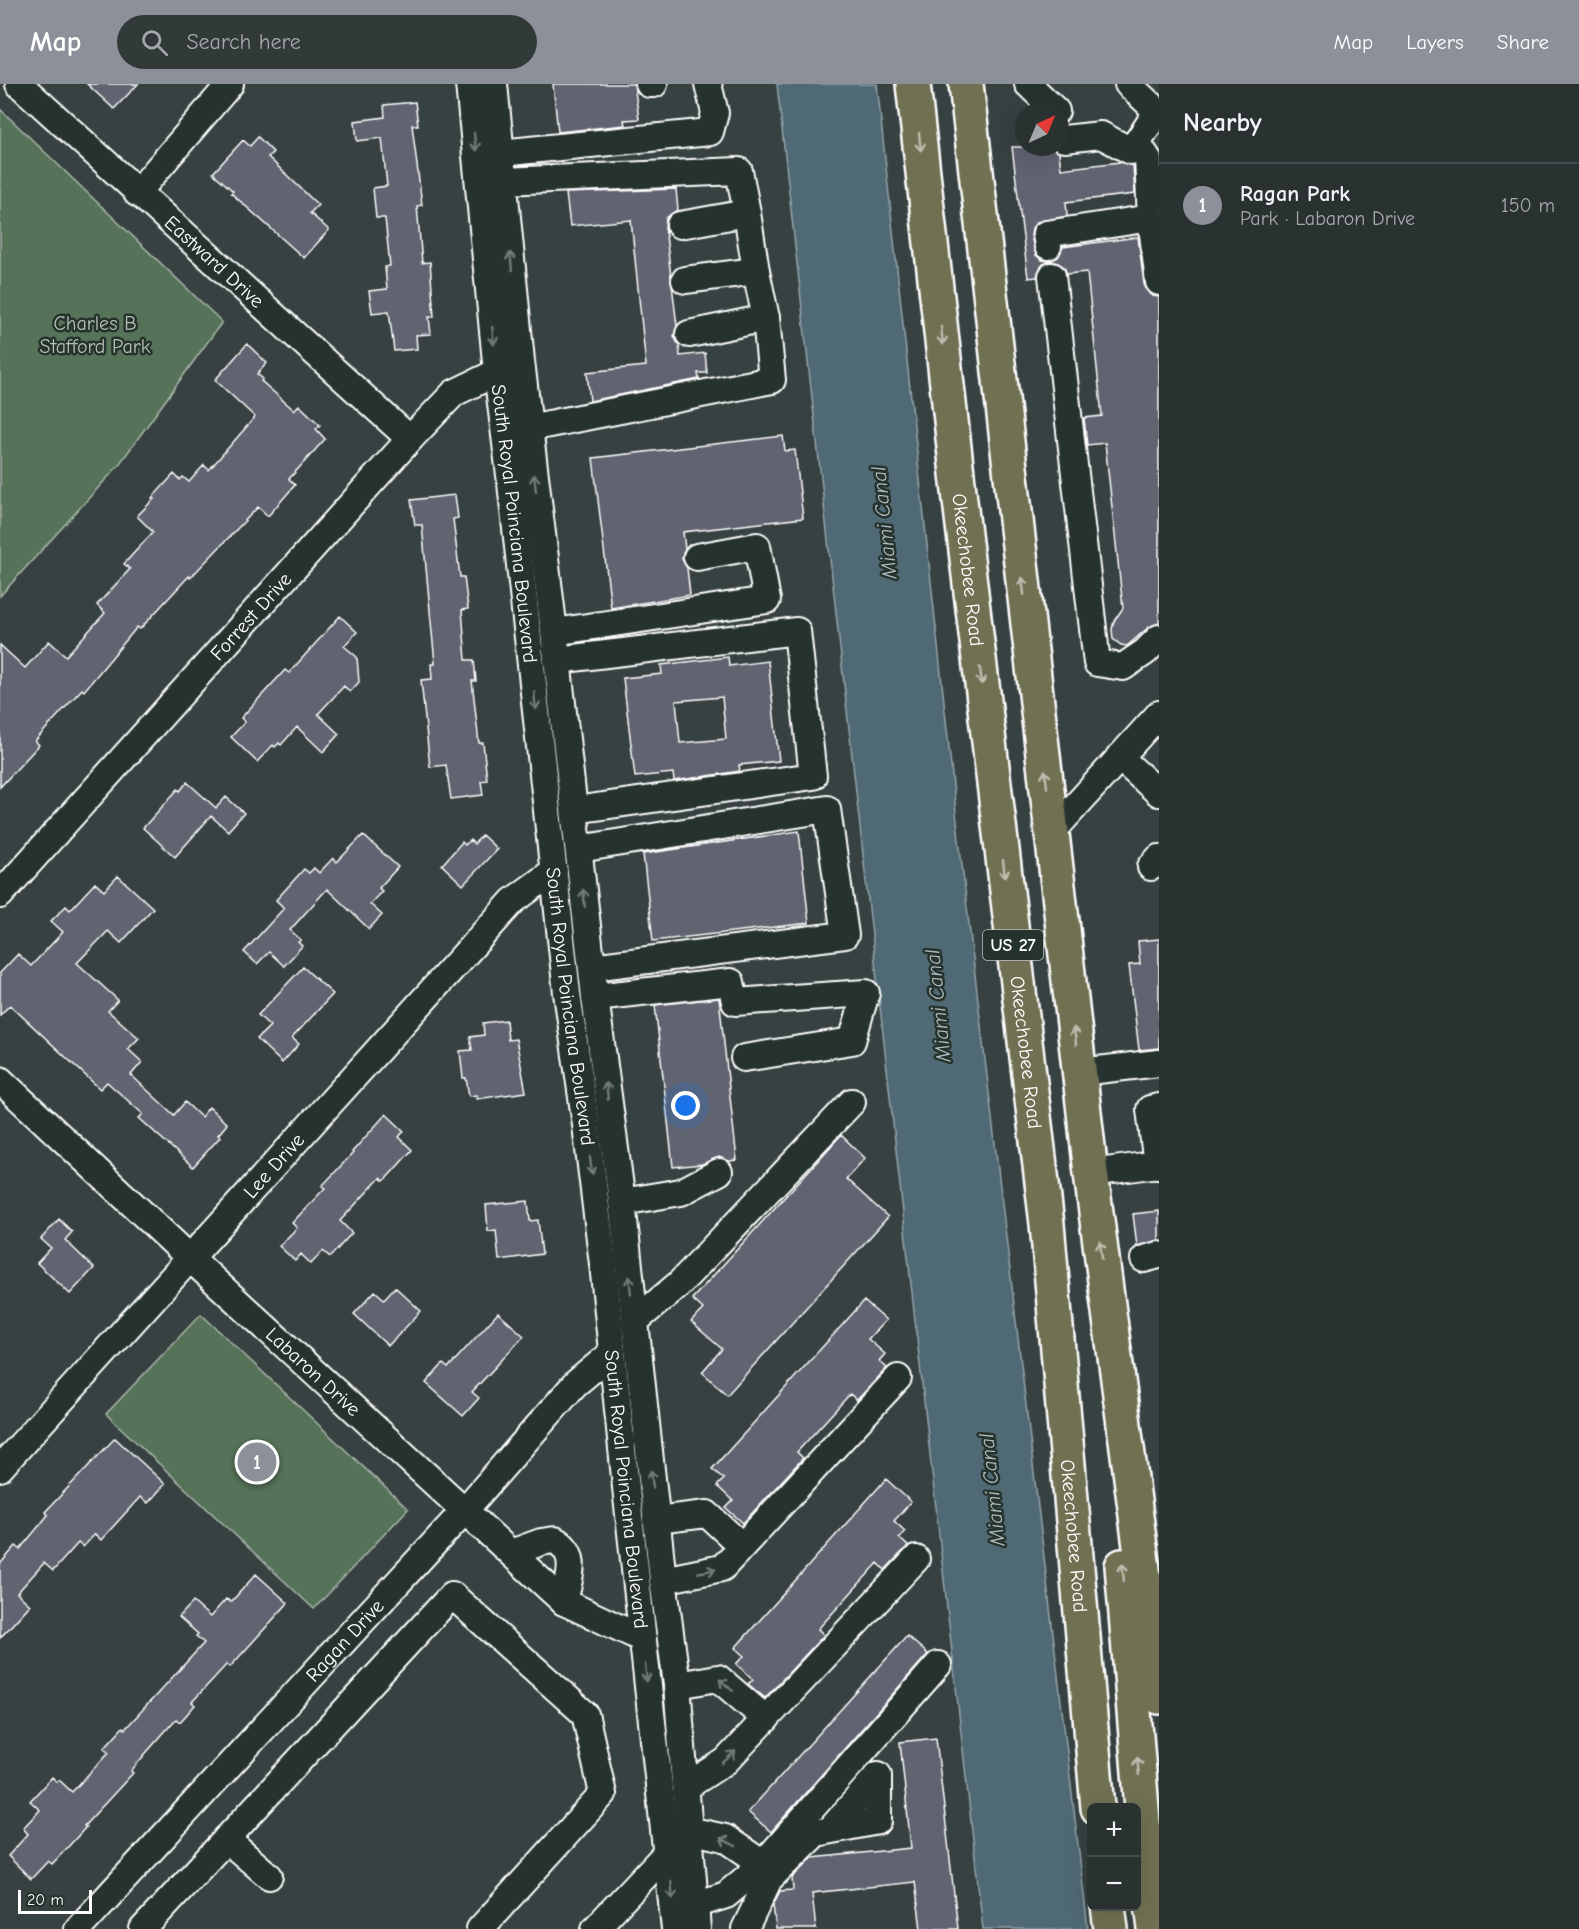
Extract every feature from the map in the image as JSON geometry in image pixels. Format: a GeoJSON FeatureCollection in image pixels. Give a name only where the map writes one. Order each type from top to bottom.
{"type":"FeatureCollection","features":[{"type":"Feature","properties":{"kind":"highway","name":"Okeechobee Road"},"geometry":{"type":"LineString","coordinates":[[913,84],[961,509],[1047,1224],[1098,1803]]}},
{"type":"Feature","properties":{"kind":"highway","name":"US 27"},"geometry":{"type":"LineString","coordinates":[[966,84],[1091,1173],[1156,1644],[1159,1697]]}},
{"type":"Feature","properties":{"kind":"highway"},"geometry":{"type":"LineString","coordinates":[[1108,1308],[1116,1497],[1144,1833],[1155,1929]]}},
{"type":"Feature","properties":{"kind":"highway"},"geometry":{"type":"LineString","coordinates":[[1109,1911],[1111,1929]]}},
{"type":"Feature","properties":{"kind":"street","name":"Eastward Drive"},"geometry":{"type":"LineString","coordinates":[[19,84],[410,439]]}},
{"type":"Feature","properties":{"kind":"street"},"geometry":{"type":"LineString","coordinates":[[137,193],[230,84]]}},
{"type":"Feature","properties":{"kind":"street","name":"South Royal Poinciana Boulevard"},"geometry":{"type":"LineString","coordinates":[[469,84],[497,372],[567,993],[602,1252],[675,1929]]}},
{"type":"Feature","properties":{"kind":"street","name":"South Royal Poinciana Boulevard"},"geometry":{"type":"LineString","coordinates":[[494,84],[521,361],[595,997],[622,1202],[656,1520],[677,1685],[696,1917]]}},
{"type":"Feature","properties":{"kind":"street"},"geometry":{"type":"LineString","coordinates":[[649,84],[654,84]]}},
{"type":"Feature","properties":{"kind":"street"},"geometry":{"type":"LineString","coordinates":[[500,153],[710,132],[715,113],[708,84]]}},
{"type":"Feature","properties":{"kind":"street"},"geometry":{"type":"LineString","coordinates":[[1028,84],[1047,102]]}},
{"type":"Feature","properties":{"kind":"street"},"geometry":{"type":"LineString","coordinates":[[1069,130],[1101,135],[1131,151],[1158,112],[1128,84]]}},
{"type":"Feature","properties":{"kind":"street"},"geometry":{"type":"LineString","coordinates":[[1137,142],[1148,159],[1151,218],[1159,282]]}},
{"type":"Feature","properties":{"kind":"street"},"geometry":{"type":"LineString","coordinates":[[503,181],[739,171],[766,318],[772,380],[529,428]]}},
{"type":"Feature","properties":{"kind":"street"},"geometry":{"type":"LineString","coordinates":[[680,225],[747,213]]}},
{"type":"Feature","properties":{"kind":"street"},"geometry":{"type":"LineString","coordinates":[[1048,246],[1046,234],[1151,218]]}},
{"type":"Feature","properties":{"kind":"street"},"geometry":{"type":"LineString","coordinates":[[685,280],[756,271]]}},
{"type":"Feature","properties":{"kind":"street"},"geometry":{"type":"LineString","coordinates":[[1052,276],[1097,663],[1123,667],[1154,652]]}},
{"type":"Feature","properties":{"kind":"street"},"geometry":{"type":"LineString","coordinates":[[689,334],[766,318]]}},
{"type":"Feature","properties":{"kind":"street","name":"Forrest Drive"},"geometry":{"type":"LineString","coordinates":[[0,895],[454,393],[521,361]]}},
{"type":"Feature","properties":{"kind":"street"},"geometry":{"type":"LineString","coordinates":[[554,632],[767,600],[757,546],[697,557]]}},
{"type":"Feature","properties":{"kind":"street"},"geometry":{"type":"LineString","coordinates":[[557,660],[797,631],[813,776],[575,810]]}},
{"type":"Feature","properties":{"kind":"street"},"geometry":{"type":"LineString","coordinates":[[1052,832],[1159,714]]}},
{"type":"Feature","properties":{"kind":"street"},"geometry":{"type":"LineString","coordinates":[[1119,758],[1159,793]]}},
{"type":"Feature","properties":{"kind":"street"},"geometry":{"type":"LineString","coordinates":[[579,849],[827,809],[845,935],[592,967]]}},
{"type":"Feature","properties":{"kind":"street","name":"Lee Drive"},"geometry":{"type":"LineString","coordinates":[[0,1468],[513,901],[554,871]]}},
{"type":"Feature","properties":{"kind":"street"},"geometry":{"type":"LineString","coordinates":[[595,997],[731,982],[735,1002],[866,993],[852,1041],[744,1058]]}},
{"type":"Feature","properties":{"kind":"street"},"geometry":{"type":"LineString","coordinates":[[1080,1072],[1159,1063]]}},
{"type":"Feature","properties":{"kind":"street","name":"Labaron Drive"},"geometry":{"type":"LineString","coordinates":[[0,1080],[564,1602],[643,1639]]}},
{"type":"Feature","properties":{"kind":"street"},"geometry":{"type":"LineString","coordinates":[[634,1322],[679,1284],[852,1102]]}},
{"type":"Feature","properties":{"kind":"street"},"geometry":{"type":"LineString","coordinates":[[1091,1173],[1158,1164],[1150,1109],[1159,1107]]}},
{"type":"Feature","properties":{"kind":"street"},"geometry":{"type":"LineString","coordinates":[[622,1202],[666,1197],[681,1192],[719,1172]]}},
{"type":"Feature","properties":{"kind":"street","name":"Ragan Drive"},"geometry":{"type":"LineString","coordinates":[[78,1929],[464,1510],[575,1384],[612,1353]]}},
{"type":"Feature","properties":{"kind":"street"},"geometry":{"type":"LineString","coordinates":[[663,1580],[722,1568],[898,1378]]}},
{"type":"Feature","properties":{"kind":"street"},"geometry":{"type":"LineString","coordinates":[[656,1520],[707,1514],[742,1546]]}},
{"type":"Feature","properties":{"kind":"street"},"geometry":{"type":"LineString","coordinates":[[511,1553],[555,1540],[565,1546],[570,1557],[571,1571],[564,1602]]}},
{"type":"Feature","properties":{"kind":"street"},"geometry":{"type":"LineString","coordinates":[[686,1787],[726,1761],[916,1559]]}},
{"type":"Feature","properties":{"kind":"street"},"geometry":{"type":"LineString","coordinates":[[143,1929],[452,1595],[585,1714],[603,1794],[480,1929]]}},
{"type":"Feature","properties":{"kind":"street"},"geometry":{"type":"LineString","coordinates":[[696,1917],[763,1864],[938,1665]]}},
{"type":"Feature","properties":{"kind":"street"},"geometry":{"type":"LineString","coordinates":[[677,1685],[718,1678],[766,1719]]}},
{"type":"Feature","properties":{"kind":"street"},"geometry":{"type":"LineString","coordinates":[[595,1929],[688,1830],[725,1838],[763,1864]]}},
{"type":"Feature","properties":{"kind":"street"},"geometry":{"type":"LineString","coordinates":[[742,1928],[769,1880],[816,1833],[830,1830]]}},
{"type":"Feature","properties":{"kind":"street"},"geometry":{"type":"LineString","coordinates":[[226,1839],[269,1876]]}},
{"type":"Feature","properties":{"kind":"green space","name":"Charles B Stafford Park"},"geometry":{"type":"Polygon","coordinates":[[[0,109],[222,322],[118,466],[0,596],[0,109]]]}},
{"type":"Feature","properties":{"kind":"green space"},"geometry":{"type":"Polygon","coordinates":[[[201,1314],[408,1509],[314,1609],[106,1414],[201,1314]]]}},
{"type":"Feature","properties":{"kind":"water","name":"Miami Canal"},"geometry":{"type":"Polygon","coordinates":[[[777,84],[877,84],[959,840],[1088,1929],[983,1929],[777,84]]]}},
{"type":"Feature","properties":{"kind":"building"},"geometry":{"type":"Polygon","coordinates":[[[87,84],[138,84],[114,109],[87,84]]]}},
{"type":"Feature","properties":{"kind":"building"},"geometry":{"type":"Polygon","coordinates":[[[553,84],[634,84],[639,119],[624,120],[625,125],[558,132],[553,84]]]}},
{"type":"Feature","properties":{"kind":"building"},"geometry":{"type":"Polygon","coordinates":[[[415,102],[418,125],[412,125],[422,205],[417,206],[422,263],[430,262],[434,317],[429,317],[431,334],[416,335],[417,349],[394,351],[389,311],[372,313],[369,291],[387,289],[385,267],[390,266],[385,218],[376,218],[373,188],[387,186],[382,138],[357,141],[355,121],[385,117],[384,105],[415,102]]]}},
{"type":"Feature","properties":{"kind":"building"},"geometry":{"type":"Polygon","coordinates":[[[258,137],[273,152],[268,157],[318,205],[310,213],[329,230],[304,258],[231,193],[233,191],[213,173],[243,140],[250,146],[258,137]]]}},
{"type":"Feature","properties":{"kind":"building"},"geometry":{"type":"Polygon","coordinates":[[[1012,147],[1015,147],[1015,156],[1059,156],[1061,169],[1120,162],[1133,165],[1135,194],[1066,202],[1067,216],[1037,222],[1032,228],[1031,236],[1036,255],[1042,260],[1050,261],[1058,257],[1063,247],[1138,237],[1144,284],[1147,291],[1159,297],[1159,623],[1149,627],[1127,646],[1113,639],[1114,621],[1123,608],[1105,443],[1087,445],[1084,418],[1102,416],[1087,272],[1067,274],[1064,267],[1051,261],[1043,264],[1037,277],[1028,278],[1012,147]]]}},
{"type":"Feature","properties":{"kind":"building"},"geometry":{"type":"Polygon","coordinates":[[[676,189],[678,210],[666,218],[665,227],[677,326],[674,336],[679,345],[680,356],[705,353],[707,373],[698,373],[699,379],[590,401],[587,372],[646,366],[631,220],[570,226],[566,193],[676,189]]]}},
{"type":"Feature","properties":{"kind":"building"},"geometry":{"type":"Polygon","coordinates":[[[247,344],[267,363],[257,374],[263,379],[261,381],[294,410],[299,405],[320,425],[316,429],[325,439],[289,479],[295,485],[268,516],[258,507],[140,629],[137,627],[84,691],[82,689],[35,741],[39,745],[0,787],[0,645],[25,668],[49,641],[66,656],[105,613],[97,605],[130,569],[124,564],[153,532],[137,516],[174,474],[180,480],[183,477],[189,482],[204,465],[209,470],[255,417],[215,380],[247,344]]]}},
{"type":"Feature","properties":{"kind":"building"},"geometry":{"type":"Polygon","coordinates":[[[783,436],[785,451],[795,450],[803,518],[683,532],[685,549],[682,559],[687,568],[690,595],[611,608],[593,458],[783,436]]]}},
{"type":"Feature","properties":{"kind":"building"},"geometry":{"type":"Polygon","coordinates":[[[455,495],[458,518],[453,519],[460,577],[464,577],[468,609],[462,610],[466,660],[474,660],[476,681],[472,681],[479,743],[483,743],[487,780],[481,781],[483,795],[451,799],[446,765],[430,767],[421,680],[432,679],[431,664],[435,664],[422,525],[415,525],[411,500],[455,495]]]}},
{"type":"Feature","properties":{"kind":"building"},"geometry":{"type":"Polygon","coordinates":[[[340,616],[357,632],[344,646],[357,657],[359,682],[350,692],[344,686],[318,714],[339,734],[323,752],[297,727],[281,745],[279,743],[275,747],[273,745],[257,762],[231,737],[245,722],[241,718],[285,670],[289,673],[340,616]]]}},
{"type":"Feature","properties":{"kind":"building"},"geometry":{"type":"Polygon","coordinates":[[[728,657],[729,666],[768,661],[779,761],[739,765],[740,771],[674,781],[673,773],[635,777],[623,678],[662,674],[661,665],[728,657]],[[722,697],[676,701],[680,743],[726,739],[722,697]]]}},
{"type":"Feature","properties":{"kind":"building"},"geometry":{"type":"Polygon","coordinates":[[[187,782],[216,808],[226,797],[244,813],[228,831],[211,816],[175,857],[143,828],[187,782]]]}},
{"type":"Feature","properties":{"kind":"building"},"geometry":{"type":"Polygon","coordinates":[[[799,831],[809,923],[653,941],[643,854],[799,831]]]}},
{"type":"Feature","properties":{"kind":"building"},"geometry":{"type":"Polygon","coordinates":[[[363,835],[398,867],[379,888],[382,891],[370,904],[382,915],[369,929],[327,889],[290,930],[301,940],[298,942],[302,946],[284,966],[269,952],[257,964],[244,952],[284,908],[276,900],[304,869],[309,873],[314,868],[319,873],[333,858],[337,862],[363,835]]]}},
{"type":"Feature","properties":{"kind":"building"},"geometry":{"type":"Polygon","coordinates":[[[482,835],[497,849],[463,885],[442,865],[462,842],[465,845],[470,840],[474,844],[482,835]]]}},
{"type":"Feature","properties":{"kind":"building"},"geometry":{"type":"Polygon","coordinates":[[[118,876],[153,908],[121,943],[108,931],[77,963],[118,1000],[108,1011],[139,1038],[128,1049],[142,1062],[131,1075],[174,1115],[185,1102],[201,1117],[209,1107],[227,1124],[218,1135],[220,1137],[193,1167],[139,1118],[143,1114],[107,1082],[100,1089],[10,1005],[0,1015],[0,973],[18,954],[31,966],[63,932],[51,921],[66,906],[70,910],[95,883],[104,891],[118,876]]]}},
{"type":"Feature","properties":{"kind":"building"},"geometry":{"type":"Polygon","coordinates":[[[1159,939],[1159,1048],[1139,1050],[1129,965],[1140,964],[1138,941],[1159,939]]]}},
{"type":"Feature","properties":{"kind":"building"},"geometry":{"type":"Polygon","coordinates":[[[303,967],[333,994],[292,1038],[299,1044],[282,1063],[257,1039],[270,1026],[258,1015],[303,967]]]}},
{"type":"Feature","properties":{"kind":"building"},"geometry":{"type":"Polygon","coordinates":[[[719,998],[737,1160],[729,1161],[719,1157],[702,1164],[673,1167],[655,1005],[719,998]]]}},
{"type":"Feature","properties":{"kind":"building"},"geometry":{"type":"Polygon","coordinates":[[[506,1020],[508,1040],[516,1039],[526,1092],[477,1099],[477,1095],[469,1096],[466,1078],[463,1078],[460,1051],[472,1050],[470,1037],[484,1035],[483,1023],[506,1020]]]}},
{"type":"Feature","properties":{"kind":"building"},"geometry":{"type":"Polygon","coordinates":[[[386,1114],[404,1131],[399,1137],[412,1150],[384,1181],[380,1178],[340,1221],[352,1233],[330,1257],[323,1251],[311,1264],[301,1254],[295,1261],[279,1246],[297,1228],[292,1223],[325,1188],[322,1186],[386,1114]]]}},
{"type":"Feature","properties":{"kind":"building"},"geometry":{"type":"Polygon","coordinates":[[[841,1135],[865,1158],[846,1179],[888,1217],[727,1395],[702,1372],[722,1349],[691,1322],[703,1309],[692,1299],[841,1135]]]}},
{"type":"Feature","properties":{"kind":"building"},"geometry":{"type":"Polygon","coordinates":[[[528,1201],[530,1221],[538,1220],[542,1254],[499,1260],[496,1230],[488,1231],[486,1205],[528,1201]]]}},
{"type":"Feature","properties":{"kind":"building"},"geometry":{"type":"Polygon","coordinates":[[[1159,1211],[1159,1240],[1137,1246],[1133,1214],[1159,1211]]]}},
{"type":"Feature","properties":{"kind":"building"},"geometry":{"type":"Polygon","coordinates":[[[59,1219],[72,1232],[65,1240],[94,1268],[70,1294],[37,1263],[51,1248],[41,1239],[59,1219]]]}},
{"type":"Feature","properties":{"kind":"building"},"geometry":{"type":"Polygon","coordinates":[[[395,1287],[421,1311],[388,1346],[354,1314],[375,1291],[384,1299],[395,1287]]]}},
{"type":"Feature","properties":{"kind":"building"},"geometry":{"type":"Polygon","coordinates":[[[864,1301],[886,1320],[868,1339],[885,1354],[879,1361],[887,1368],[857,1400],[850,1394],[797,1452],[803,1458],[743,1523],[726,1508],[733,1501],[717,1486],[724,1479],[712,1469],[864,1301]]]}},
{"type":"Feature","properties":{"kind":"building"},"geometry":{"type":"Polygon","coordinates":[[[498,1313],[524,1336],[472,1392],[479,1398],[463,1416],[426,1383],[443,1364],[448,1368],[498,1313]]]}},
{"type":"Feature","properties":{"kind":"building"},"geometry":{"type":"Polygon","coordinates":[[[115,1438],[165,1484],[148,1503],[140,1497],[101,1540],[95,1534],[83,1547],[78,1543],[53,1571],[44,1563],[17,1593],[30,1605],[0,1638],[0,1564],[16,1546],[20,1549],[48,1515],[45,1512],[115,1438]]]}},
{"type":"Feature","properties":{"kind":"building"},"geometry":{"type":"Polygon","coordinates":[[[886,1479],[911,1502],[894,1521],[905,1531],[899,1538],[908,1546],[885,1570],[878,1563],[818,1629],[824,1635],[765,1698],[748,1684],[753,1679],[736,1664],[744,1656],[735,1648],[886,1479]]]}},
{"type":"Feature","properties":{"kind":"building"},"geometry":{"type":"Polygon","coordinates":[[[256,1574],[288,1603],[230,1667],[227,1664],[192,1702],[195,1705],[180,1722],[176,1719],[131,1771],[133,1773],[84,1826],[86,1827],[68,1847],[52,1864],[48,1861],[31,1879],[8,1856],[28,1834],[23,1828],[40,1810],[30,1801],[52,1777],[72,1792],[109,1752],[104,1748],[123,1727],[125,1729],[204,1643],[196,1636],[198,1634],[179,1617],[193,1602],[210,1617],[226,1599],[231,1602],[256,1574]]]}},
{"type":"Feature","properties":{"kind":"building"},"geometry":{"type":"Polygon","coordinates":[[[907,1636],[928,1654],[771,1832],[748,1812],[907,1636]]]}},
{"type":"Feature","properties":{"kind":"building"},"geometry":{"type":"Polygon","coordinates":[[[936,1738],[958,1929],[921,1929],[915,1882],[812,1893],[816,1929],[776,1929],[773,1905],[780,1891],[793,1890],[792,1878],[812,1858],[911,1848],[900,1742],[936,1738]]]}},
{"type":"Feature","properties":{"kind":"place","name":"Ragan Park"},"geometry":{"type":"Point","coordinates":[257,1462]}}]}
